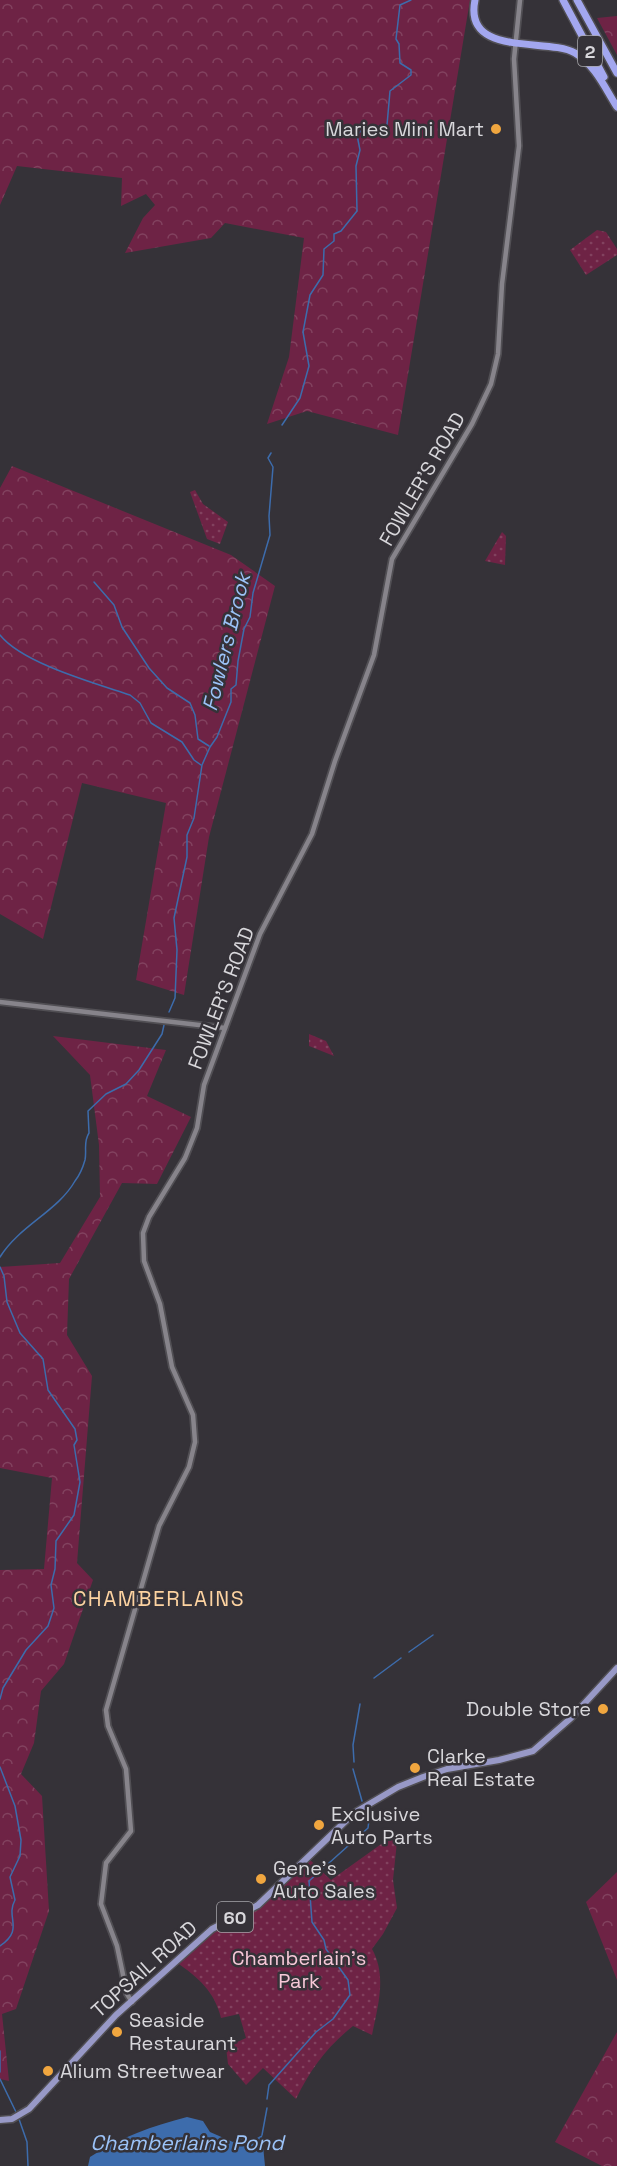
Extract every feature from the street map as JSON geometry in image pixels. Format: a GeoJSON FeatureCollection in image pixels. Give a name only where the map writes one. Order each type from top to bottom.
{"type":"FeatureCollection","features":[{"type":"Feature","properties":{"kind":"highway"},"geometry":{"type":"LineString","coordinates":[[475,0],[475,14],[481,28],[496,39],[515,45],[557,46],[574,52],[590,64],[617,107]]}},
{"type":"Feature","properties":{"kind":"highway","name":"2"},"geometry":{"type":"LineString","coordinates":[[562,0],[617,102]]}},
{"type":"Feature","properties":{"kind":"highway","name":"2"},"geometry":{"type":"LineString","coordinates":[[577,0],[617,73]]}},
{"type":"Feature","properties":{"kind":"main road","name":"TOPSAIL ROAD"},"geometry":{"type":"LineString","coordinates":[[0,2120],[12,2119],[29,2109],[65,2067],[212,1929],[258,1905],[354,1813],[398,1787],[423,1777],[447,1769],[499,1760],[533,1751],[571,1718],[617,1668]]}},
{"type":"Feature","properties":{"kind":"street","name":"FOWLER'S ROAD"},"geometry":{"type":"LineString","coordinates":[[132,2002],[127,1994],[117,1946],[101,1906],[106,1863],[131,1831],[125,1766],[108,1726],[106,1710],[159,1526],[190,1464],[195,1436],[191,1412],[171,1364],[160,1304],[143,1258],[142,1240],[148,1220],[174,1180],[197,1128],[204,1085],[260,934],[312,834],[335,761],[374,655],[392,559],[472,424],[495,371],[502,284],[519,146],[514,88],[515,45],[520,0]]}},
{"type":"Feature","properties":{"kind":"street"},"geometry":{"type":"LineString","coordinates":[[0,1002],[225,1028]]}},
{"type":"Feature","properties":{"kind":"green space"},"geometry":{"type":"Polygon","coordinates":[[[0,0],[470,0],[398,435],[307,411],[267,424],[289,357],[304,238],[225,223],[211,238],[125,253],[143,218],[155,205],[146,194],[121,206],[122,178],[17,166],[0,205],[0,0]]]}},
{"type":"Feature","properties":{"kind":"green space"},"geometry":{"type":"Polygon","coordinates":[[[617,16],[617,55],[597,18],[617,16]]]}},
{"type":"Feature","properties":{"kind":"green space"},"geometry":{"type":"Polygon","coordinates":[[[597,230],[606,232],[617,249],[617,255],[586,275],[570,250],[597,230]]]}},
{"type":"Feature","properties":{"kind":"green space"},"geometry":{"type":"Polygon","coordinates":[[[12,466],[231,555],[275,586],[209,837],[184,995],[136,980],[166,803],[82,783],[43,939],[0,914],[0,488],[12,466]]]}},
{"type":"Feature","properties":{"kind":"green space"},"geometry":{"type":"Polygon","coordinates":[[[195,490],[203,504],[228,522],[220,544],[207,539],[190,492],[195,490]]]}},
{"type":"Feature","properties":{"kind":"green space"},"geometry":{"type":"Polygon","coordinates":[[[502,532],[506,536],[505,565],[485,561],[502,532]]]}},
{"type":"Feature","properties":{"kind":"green space"},"geometry":{"type":"Polygon","coordinates":[[[309,1034],[326,1041],[334,1056],[309,1046],[309,1034]]]}},
{"type":"Feature","properties":{"kind":"green space"},"geometry":{"type":"Polygon","coordinates":[[[53,1036],[166,1050],[147,1096],[191,1117],[157,1184],[122,1183],[69,1279],[67,1335],[92,1376],[77,1563],[93,1580],[64,1664],[41,1691],[34,1743],[21,1774],[42,1796],[49,1911],[16,2009],[2,2014],[9,2081],[0,2079],[0,1570],[44,1569],[52,1478],[0,1468],[0,1267],[60,1263],[100,1197],[99,1145],[90,1075],[53,1036]]]}},
{"type":"Feature","properties":{"kind":"green space","name":"Chamberlain's Park"},"geometry":{"type":"Polygon","coordinates":[[[398,1832],[393,1880],[397,1908],[372,1949],[377,1959],[380,1991],[372,2035],[353,2026],[320,2059],[296,2099],[263,2068],[246,2085],[228,2064],[226,2047],[246,2038],[239,2014],[221,2018],[210,1993],[192,1974],[176,1962],[212,1929],[258,1904],[307,1857],[331,1880],[398,1832]]]}},
{"type":"Feature","properties":{"kind":"green space"},"geometry":{"type":"Polygon","coordinates":[[[617,1872],[617,1980],[586,1902],[617,1872]]]}},
{"type":"Feature","properties":{"kind":"green space"},"geometry":{"type":"Polygon","coordinates":[[[617,2032],[617,2166],[602,2166],[555,2142],[617,2032]]]}},
{"type":"Feature","properties":{"kind":"water","name":"Chamberlains Pond"},"geometry":{"type":"Polygon","coordinates":[[[187,2117],[203,2121],[210,2132],[233,2142],[237,2139],[252,2141],[262,2135],[265,2166],[88,2166],[90,2157],[125,2138],[187,2117]]]}},
{"type":"Feature","properties":{"kind":"waterway","name":"Fowlers Brook"},"geometry":{"type":"LineString","coordinates":[[282,425],[300,398],[309,366],[303,332],[310,295],[323,275],[324,249],[334,241],[334,234],[341,231],[357,211],[356,166],[360,150],[357,135],[363,129],[387,125],[390,91],[411,75],[411,70],[400,63],[399,44],[396,39],[400,5],[411,0]]}},
{"type":"Feature","properties":{"kind":"waterway","name":"Fowlers Brook"},"geometry":{"type":"LineString","coordinates":[[169,1012],[175,998],[177,950],[174,918],[187,857],[187,835],[194,818],[202,765],[217,737],[231,702],[231,689],[236,685],[244,629],[250,617],[253,593],[270,535],[269,516],[273,467],[268,458],[271,453]]}},
{"type":"Feature","properties":{"kind":"waterway"},"geometry":{"type":"LineString","coordinates":[[94,582],[114,605],[122,627],[149,668],[167,688],[190,703],[195,715],[198,739],[209,746]]}},
{"type":"Feature","properties":{"kind":"waterway"},"geometry":{"type":"LineString","coordinates":[[0,635],[10,645],[41,663],[130,695],[140,703],[151,723],[182,742],[194,760],[201,765]]}},
{"type":"Feature","properties":{"kind":"waterway","name":"Fowlers Brook"},"geometry":{"type":"LineString","coordinates":[[0,1257],[17,1236],[68,1192],[85,1160],[89,1133],[88,1111],[106,1094],[126,1084],[139,1070],[162,1034],[164,1025]]}},
{"type":"Feature","properties":{"kind":"waterway","name":"Fowlers Brook"},"geometry":{"type":"LineString","coordinates":[[0,1267],[4,1276],[7,1302],[20,1333],[43,1359],[48,1390],[75,1429],[77,1440],[74,1445],[80,1482],[74,1515],[56,1541],[55,1569],[51,1585],[54,1608],[48,1626],[26,1650],[3,1688],[0,1699]]}},
{"type":"Feature","properties":{"kind":"waterway"},"geometry":{"type":"LineString","coordinates":[[409,1652],[433,1635]]}},
{"type":"Feature","properties":{"kind":"waterway"},"geometry":{"type":"LineString","coordinates":[[374,1678],[401,1658]]}},
{"type":"Feature","properties":{"kind":"waterway"},"geometry":{"type":"LineString","coordinates":[[354,1762],[353,1745],[360,1704]]}},
{"type":"Feature","properties":{"kind":"waterway","name":"Fowlers Brook"},"geometry":{"type":"LineString","coordinates":[[0,1767],[15,1806],[21,1840],[20,1856],[10,1877],[15,1900],[12,1912],[13,1929],[7,1940],[0,1946]]}},
{"type":"Feature","properties":{"kind":"waterway"},"geometry":{"type":"LineString","coordinates":[[353,1769],[362,1801]]}},
{"type":"Feature","properties":{"kind":"waterway"},"geometry":{"type":"LineString","coordinates":[[267,2099],[269,2085],[316,2032],[333,2019],[350,1995],[348,1980],[326,1949],[324,1940],[312,1922],[309,1881],[368,1828],[369,1820],[366,1810]]}},
{"type":"Feature","properties":{"kind":"waterway","name":"Fowlers Brook"},"geometry":{"type":"LineString","coordinates":[[0,2051],[0,2072]]}},
{"type":"Feature","properties":{"kind":"waterway","name":"Fowlers Brook"},"geometry":{"type":"LineString","coordinates":[[0,2079],[16,2112]]}},
{"type":"Feature","properties":{"kind":"waterway"},"geometry":{"type":"LineString","coordinates":[[262,2135],[267,2108]]}},
{"type":"Feature","properties":{"kind":"waterway","name":"Fowlers Brook"},"geometry":{"type":"LineString","coordinates":[[19,2119],[27,2142],[28,2166]]}},
{"type":"Feature","properties":{"kind":"place","name":"Maries Mini Mart"},"geometry":{"type":"Point","coordinates":[496,129]}},
{"type":"Feature","properties":{"kind":"place","name":"Double Store"},"geometry":{"type":"Point","coordinates":[603,1709]}},
{"type":"Feature","properties":{"kind":"place","name":"Clarke Real Estate"},"geometry":{"type":"Point","coordinates":[415,1768]}},
{"type":"Feature","properties":{"kind":"place","name":"Exclusive Auto Parts"},"geometry":{"type":"Point","coordinates":[319,1825]}},
{"type":"Feature","properties":{"kind":"place","name":"Gene's Auto Sales"},"geometry":{"type":"Point","coordinates":[261,1879]}},
{"type":"Feature","properties":{"kind":"place","name":"Seaside Restaurant"},"geometry":{"type":"Point","coordinates":[117,2032]}},
{"type":"Feature","properties":{"kind":"place","name":"Alium Streetwear"},"geometry":{"type":"Point","coordinates":[48,2071]}},
{"type":"Feature","properties":{"kind":"district","name":"CHAMBERLAINS"},"geometry":{"type":"Point","coordinates":[159,1598]}}]}
